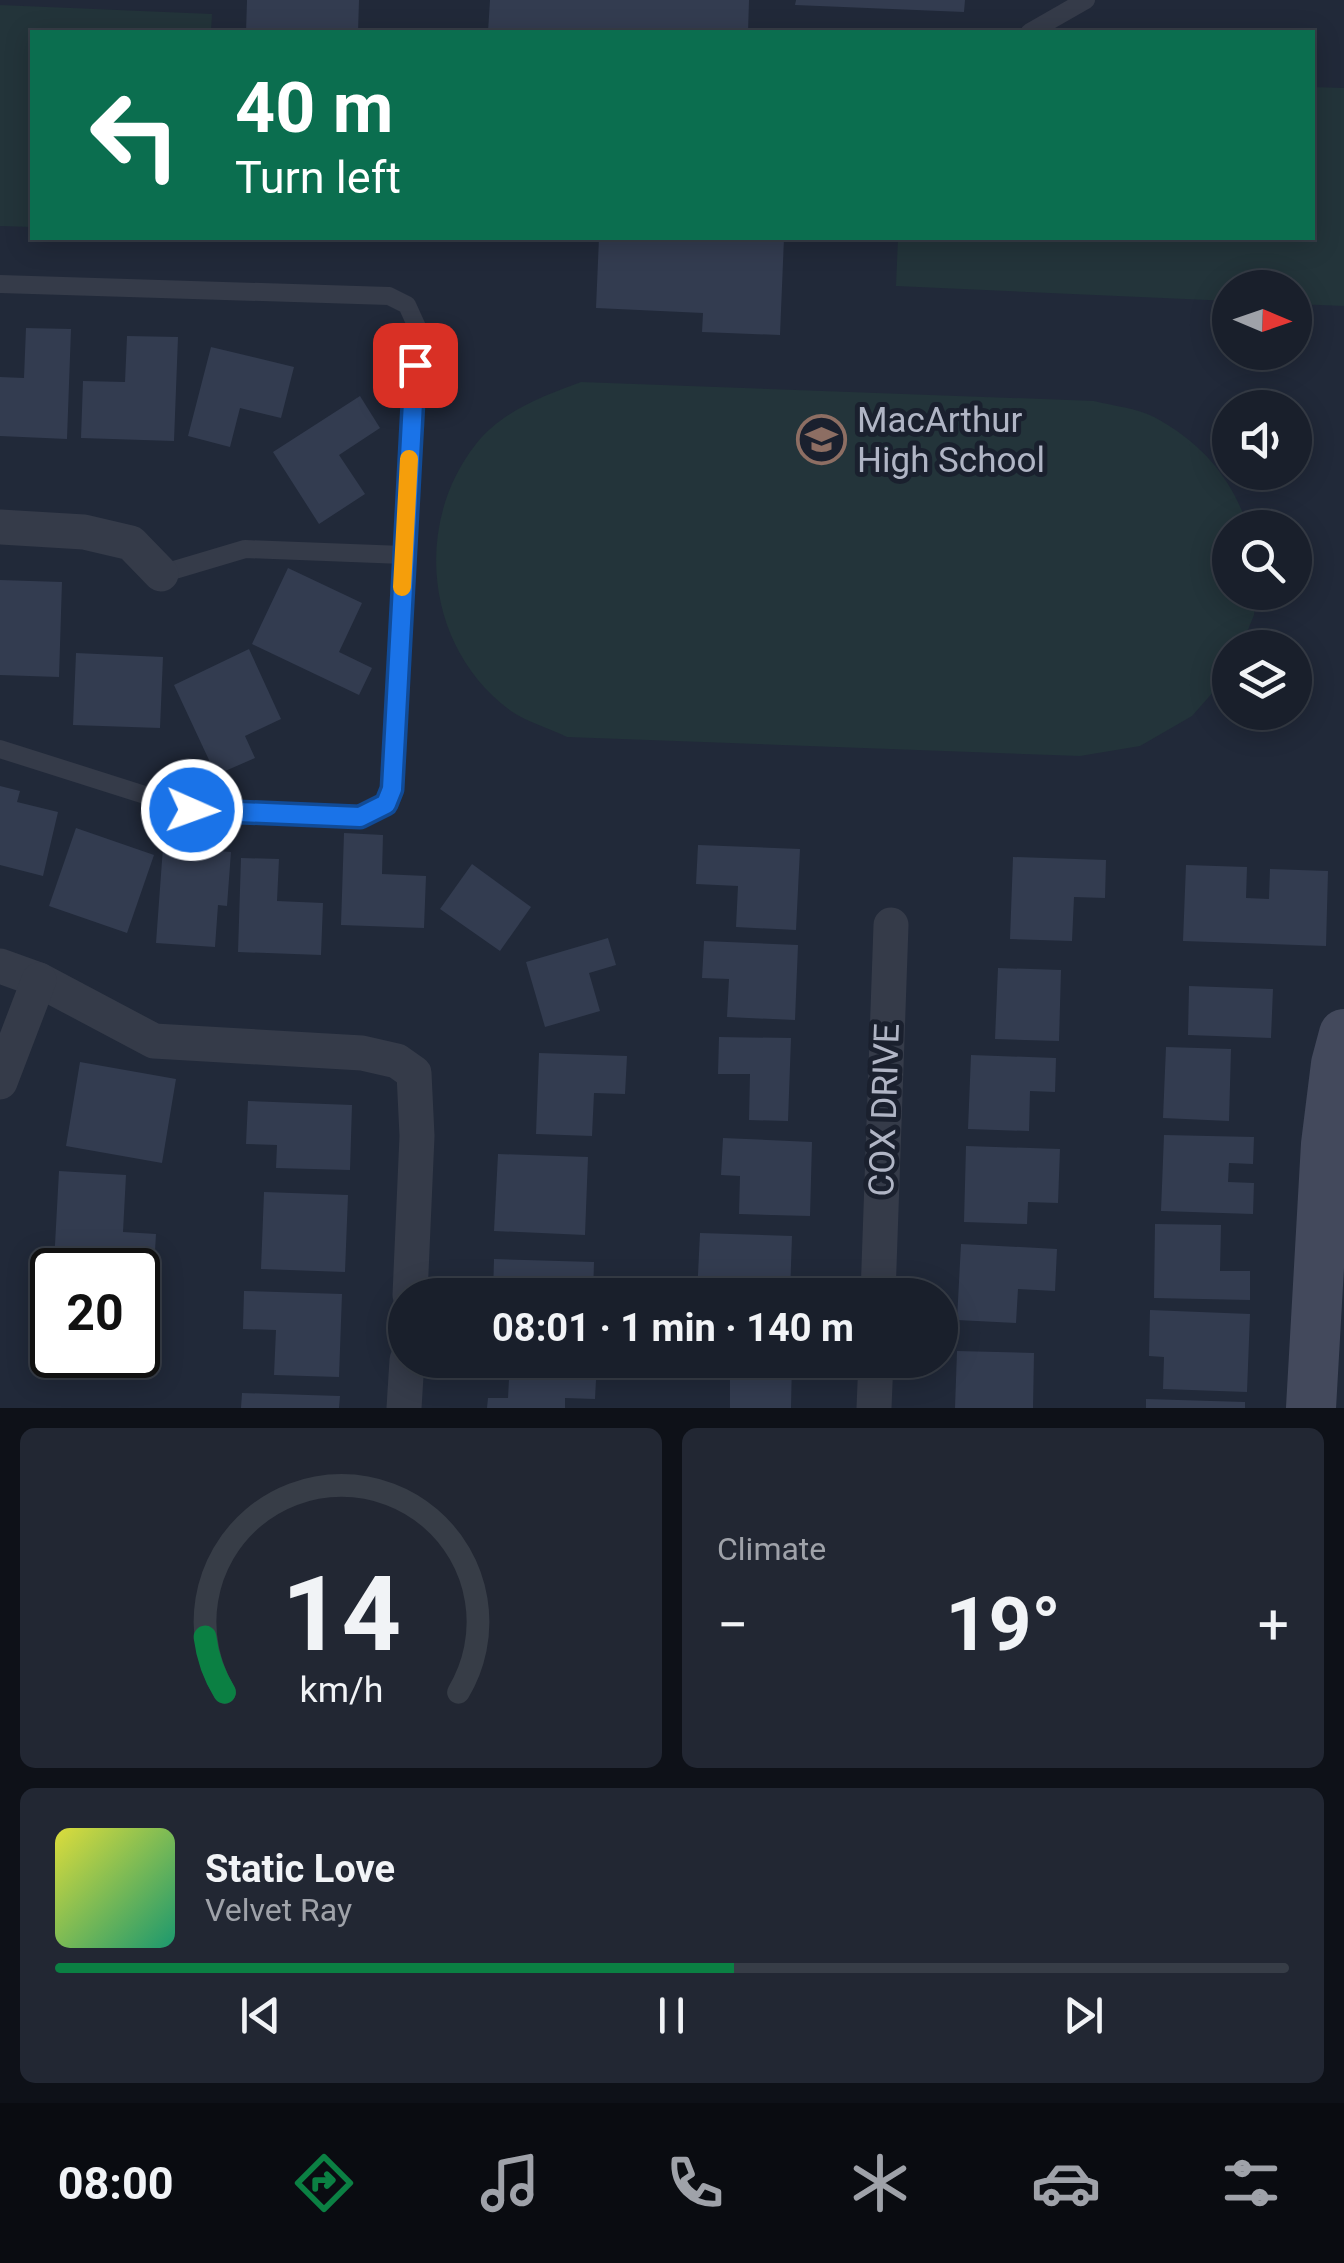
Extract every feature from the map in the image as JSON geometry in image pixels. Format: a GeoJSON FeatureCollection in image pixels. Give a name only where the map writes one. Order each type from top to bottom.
{"type":"FeatureCollection","features":[{"type":"Feature","properties":{"kind":"main road"},"geometry":{"type":"LineString","coordinates":[[1311,1408],[1326,1144],[1336,1064],[1344,1034]]}},
{"type":"Feature","properties":{"kind":"street"},"geometry":{"type":"LineString","coordinates":[[0,527],[84,532],[130,542],[161,574]]}},
{"type":"Feature","properties":{"kind":"street","name":"COX DRIVE"},"geometry":{"type":"LineString","coordinates":[[879,1278],[891,924]]}},
{"type":"Feature","properties":{"kind":"street"},"geometry":{"type":"LineString","coordinates":[[0,966],[39,980],[154,1041],[362,1052],[398,1061],[414,1073],[417,1136],[411,1278]]}},
{"type":"Feature","properties":{"kind":"street"},"geometry":{"type":"LineString","coordinates":[[0,1082],[39,980]]}},
{"type":"Feature","properties":{"kind":"street"},"geometry":{"type":"LineString","coordinates":[[404,1408],[405,1378]]}},
{"type":"Feature","properties":{"kind":"street"},"geometry":{"type":"LineString","coordinates":[[874,1408],[875,1378]]}},
{"type":"Feature","properties":{"kind":"lane"},"geometry":{"type":"LineString","coordinates":[[1034,30],[1086,0]]}},
{"type":"Feature","properties":{"kind":"lane"},"geometry":{"type":"LineString","coordinates":[[0,284],[389,296],[407,305],[418,327],[392,789],[386,804],[360,817],[192,810],[0,750]]}},
{"type":"Feature","properties":{"kind":"lane"},"geometry":{"type":"LineString","coordinates":[[161,574],[245,549],[403,555]]}},
{"type":"Feature","properties":{"kind":"shaded area"},"geometry":{"type":"Polygon","coordinates":[[[0,5],[212,14],[211,30],[30,30],[30,227],[0,226],[0,5]]]}},
{"type":"Feature","properties":{"kind":"shaded area"},"geometry":{"type":"Polygon","coordinates":[[[1315,87],[1344,88],[1344,306],[1312,305],[1312,270],[1212,270],[1212,300],[896,286],[898,240],[1315,240],[1315,87]]]}},
{"type":"Feature","properties":{"kind":"shaded area"},"geometry":{"type":"Polygon","coordinates":[[[581,382],[1094,401],[1140,411],[1171,427],[1212,462],[1212,490],[1233,493],[1241,510],[1212,510],[1212,610],[1254,610],[1254,615],[1248,630],[1212,630],[1212,693],[1192,716],[1140,746],[1080,756],[567,737],[511,711],[482,685],[461,655],[446,621],[438,585],[437,548],[443,511],[456,476],[486,432],[538,399],[581,382]]]}},
{"type":"Feature","properties":{"kind":"building"},"geometry":{"type":"Polygon","coordinates":[[[247,0],[359,0],[358,30],[246,30],[247,0]]]}},
{"type":"Feature","properties":{"kind":"building"},"geometry":{"type":"Polygon","coordinates":[[[490,0],[749,0],[748,30],[488,30],[490,0]]]}},
{"type":"Feature","properties":{"kind":"building"},"geometry":{"type":"Polygon","coordinates":[[[796,0],[965,0],[964,12],[795,5],[796,0]]]}},
{"type":"Feature","properties":{"kind":"building"},"geometry":{"type":"Polygon","coordinates":[[[599,240],[784,240],[780,335],[702,332],[703,313],[596,308],[599,240]]]}},
{"type":"Feature","properties":{"kind":"building"},"geometry":{"type":"Polygon","coordinates":[[[26,328],[71,329],[67,439],[0,436],[0,377],[24,378],[26,328]]]}},
{"type":"Feature","properties":{"kind":"building"},"geometry":{"type":"Polygon","coordinates":[[[127,336],[178,337],[174,441],[81,438],[83,381],[125,382],[127,336]]]}},
{"type":"Feature","properties":{"kind":"building"},"geometry":{"type":"Polygon","coordinates":[[[211,347],[294,367],[281,418],[240,408],[230,447],[188,436],[211,347]]]}},
{"type":"Feature","properties":{"kind":"building"},"geometry":{"type":"Polygon","coordinates":[[[360,396],[380,428],[339,455],[365,494],[319,524],[273,452],[360,396]]]}},
{"type":"Feature","properties":{"kind":"building"},"geometry":{"type":"Polygon","coordinates":[[[288,568],[362,603],[339,652],[372,668],[359,695],[252,644],[288,568]]]}},
{"type":"Feature","properties":{"kind":"building"},"geometry":{"type":"Polygon","coordinates":[[[0,580],[62,582],[59,677],[0,675],[0,580]]]}},
{"type":"Feature","properties":{"kind":"building"},"geometry":{"type":"Polygon","coordinates":[[[249,649],[281,719],[245,736],[255,758],[216,775],[174,685],[249,649]]]}},
{"type":"Feature","properties":{"kind":"building"},"geometry":{"type":"Polygon","coordinates":[[[76,653],[163,657],[160,728],[73,725],[76,653]]]}},
{"type":"Feature","properties":{"kind":"building"},"geometry":{"type":"Polygon","coordinates":[[[0,786],[20,791],[17,802],[58,812],[43,876],[0,865],[0,786]]]}},
{"type":"Feature","properties":{"kind":"building"},"geometry":{"type":"Polygon","coordinates":[[[76,828],[154,855],[127,933],[49,906],[76,828]]]}},
{"type":"Feature","properties":{"kind":"building"},"geometry":{"type":"Polygon","coordinates":[[[344,833],[383,835],[382,874],[426,876],[424,928],[341,925],[344,833]]]}},
{"type":"Feature","properties":{"kind":"building"},"geometry":{"type":"Polygon","coordinates":[[[698,845],[800,849],[796,930],[736,927],[738,886],[696,884],[698,845]]]}},
{"type":"Feature","properties":{"kind":"building"},"geometry":{"type":"Polygon","coordinates":[[[163,847],[231,852],[227,906],[218,905],[215,947],[156,943],[163,847]]]}},
{"type":"Feature","properties":{"kind":"building"},"geometry":{"type":"Polygon","coordinates":[[[1013,857],[1106,860],[1105,898],[1074,897],[1072,941],[1010,939],[1013,857]]]}},
{"type":"Feature","properties":{"kind":"building"},"geometry":{"type":"Polygon","coordinates":[[[241,858],[279,859],[277,901],[323,903],[321,955],[238,952],[241,858]]]}},
{"type":"Feature","properties":{"kind":"building"},"geometry":{"type":"Polygon","coordinates":[[[472,864],[531,907],[500,951],[440,909],[472,864]]]}},
{"type":"Feature","properties":{"kind":"building"},"geometry":{"type":"Polygon","coordinates":[[[1186,865],[1247,867],[1246,898],[1269,899],[1270,869],[1328,871],[1326,946],[1183,941],[1186,865]]]}},
{"type":"Feature","properties":{"kind":"building"},"geometry":{"type":"Polygon","coordinates":[[[608,938],[616,965],[589,973],[600,1011],[545,1027],[526,962],[608,938]]]}},
{"type":"Feature","properties":{"kind":"building"},"geometry":{"type":"Polygon","coordinates":[[[704,941],[798,945],[795,1020],[727,1017],[729,979],[702,978],[704,941]]]}},
{"type":"Feature","properties":{"kind":"building"},"geometry":{"type":"Polygon","coordinates":[[[998,968],[1061,970],[1059,1041],[995,1039],[998,968]]]}},
{"type":"Feature","properties":{"kind":"building"},"geometry":{"type":"Polygon","coordinates":[[[1189,986],[1273,989],[1271,1038],[1188,1035],[1189,986]]]}},
{"type":"Feature","properties":{"kind":"building"},"geometry":{"type":"Polygon","coordinates":[[[719,1037],[791,1038],[788,1121],[749,1120],[750,1074],[718,1074],[719,1037]]]}},
{"type":"Feature","properties":{"kind":"building"},"geometry":{"type":"Polygon","coordinates":[[[1166,1047],[1231,1049],[1229,1121],[1163,1118],[1166,1047]]]}},
{"type":"Feature","properties":{"kind":"building"},"geometry":{"type":"Polygon","coordinates":[[[539,1053],[627,1056],[625,1094],[594,1093],[592,1136],[536,1134],[539,1053]]]}},
{"type":"Feature","properties":{"kind":"building"},"geometry":{"type":"Polygon","coordinates":[[[971,1055],[1056,1058],[1055,1092],[1030,1091],[1029,1131],[968,1129],[971,1055]]]}},
{"type":"Feature","properties":{"kind":"building"},"geometry":{"type":"Polygon","coordinates":[[[80,1062],[176,1079],[162,1163],[66,1146],[80,1062]]]}},
{"type":"Feature","properties":{"kind":"building"},"geometry":{"type":"Polygon","coordinates":[[[248,1101],[352,1105],[350,1170],[276,1168],[277,1145],[246,1144],[248,1101]]]}},
{"type":"Feature","properties":{"kind":"building"},"geometry":{"type":"Polygon","coordinates":[[[1164,1135],[1254,1137],[1253,1164],[1229,1163],[1228,1182],[1254,1183],[1253,1214],[1161,1211],[1164,1135]]]}},
{"type":"Feature","properties":{"kind":"building"},"geometry":{"type":"Polygon","coordinates":[[[723,1138],[812,1142],[810,1216],[739,1214],[740,1176],[721,1175],[723,1138]]]}},
{"type":"Feature","properties":{"kind":"building"},"geometry":{"type":"Polygon","coordinates":[[[966,1146],[1060,1149],[1058,1203],[1028,1202],[1027,1224],[964,1222],[966,1146]]]}},
{"type":"Feature","properties":{"kind":"building"},"geometry":{"type":"Polygon","coordinates":[[[498,1154],[588,1157],[585,1235],[494,1231],[498,1154]]]}},
{"type":"Feature","properties":{"kind":"building"},"geometry":{"type":"Polygon","coordinates":[[[59,1171],[126,1175],[123,1232],[156,1234],[155,1248],[55,1248],[59,1171]]]}},
{"type":"Feature","properties":{"kind":"building"},"geometry":{"type":"Polygon","coordinates":[[[264,1192],[348,1195],[345,1272],[261,1269],[264,1192]]]}},
{"type":"Feature","properties":{"kind":"building"},"geometry":{"type":"Polygon","coordinates":[[[1155,1224],[1221,1225],[1220,1271],[1250,1271],[1250,1300],[1154,1298],[1155,1224]]]}},
{"type":"Feature","properties":{"kind":"building"},"geometry":{"type":"Polygon","coordinates":[[[700,1233],[792,1236],[791,1278],[698,1278],[700,1233]]]}},
{"type":"Feature","properties":{"kind":"building"},"geometry":{"type":"Polygon","coordinates":[[[961,1244],[1057,1249],[1055,1291],[1018,1289],[1016,1323],[958,1320],[961,1244]]]}},
{"type":"Feature","properties":{"kind":"building"},"geometry":{"type":"Polygon","coordinates":[[[494,1259],[594,1262],[594,1278],[493,1278],[494,1259]]]}},
{"type":"Feature","properties":{"kind":"building"},"geometry":{"type":"Polygon","coordinates":[[[244,1291],[342,1294],[339,1377],[274,1375],[276,1330],[243,1329],[244,1291]]]}},
{"type":"Feature","properties":{"kind":"building"},"geometry":{"type":"Polygon","coordinates":[[[1150,1310],[1250,1314],[1247,1392],[1163,1389],[1164,1357],[1149,1356],[1150,1310]]]}},
{"type":"Feature","properties":{"kind":"building"},"geometry":{"type":"Polygon","coordinates":[[[958,1351],[1034,1353],[1033,1408],[955,1408],[958,1351]]]}},
{"type":"Feature","properties":{"kind":"building"},"geometry":{"type":"Polygon","coordinates":[[[509,1378],[596,1378],[595,1399],[565,1398],[565,1408],[487,1408],[488,1398],[508,1398],[509,1378]]]}},
{"type":"Feature","properties":{"kind":"building"},"geometry":{"type":"Polygon","coordinates":[[[730,1378],[792,1378],[791,1408],[730,1408],[730,1378]]]}},
{"type":"Feature","properties":{"kind":"building"},"geometry":{"type":"Polygon","coordinates":[[[242,1393],[340,1396],[339,1408],[241,1408],[242,1393]]]}},
{"type":"Feature","properties":{"kind":"building"},"geometry":{"type":"Polygon","coordinates":[[[1146,1399],[1245,1402],[1245,1408],[1146,1408],[1146,1399]]]}},
{"type":"Feature","properties":{"kind":"slow traffic"},"geometry":{"type":"LineString","coordinates":[[402,587],[409,459]]}},
{"type":"Feature","properties":{"kind":"place","name":"MacArthur High School"},"geometry":{"type":"Point","coordinates":[822,440]}},
{"type":"Feature","properties":{"kind":"route"},"geometry":{"type":"LineString","coordinates":[[192,810],[360,817],[386,804],[392,789],[415,365]]}}]}
